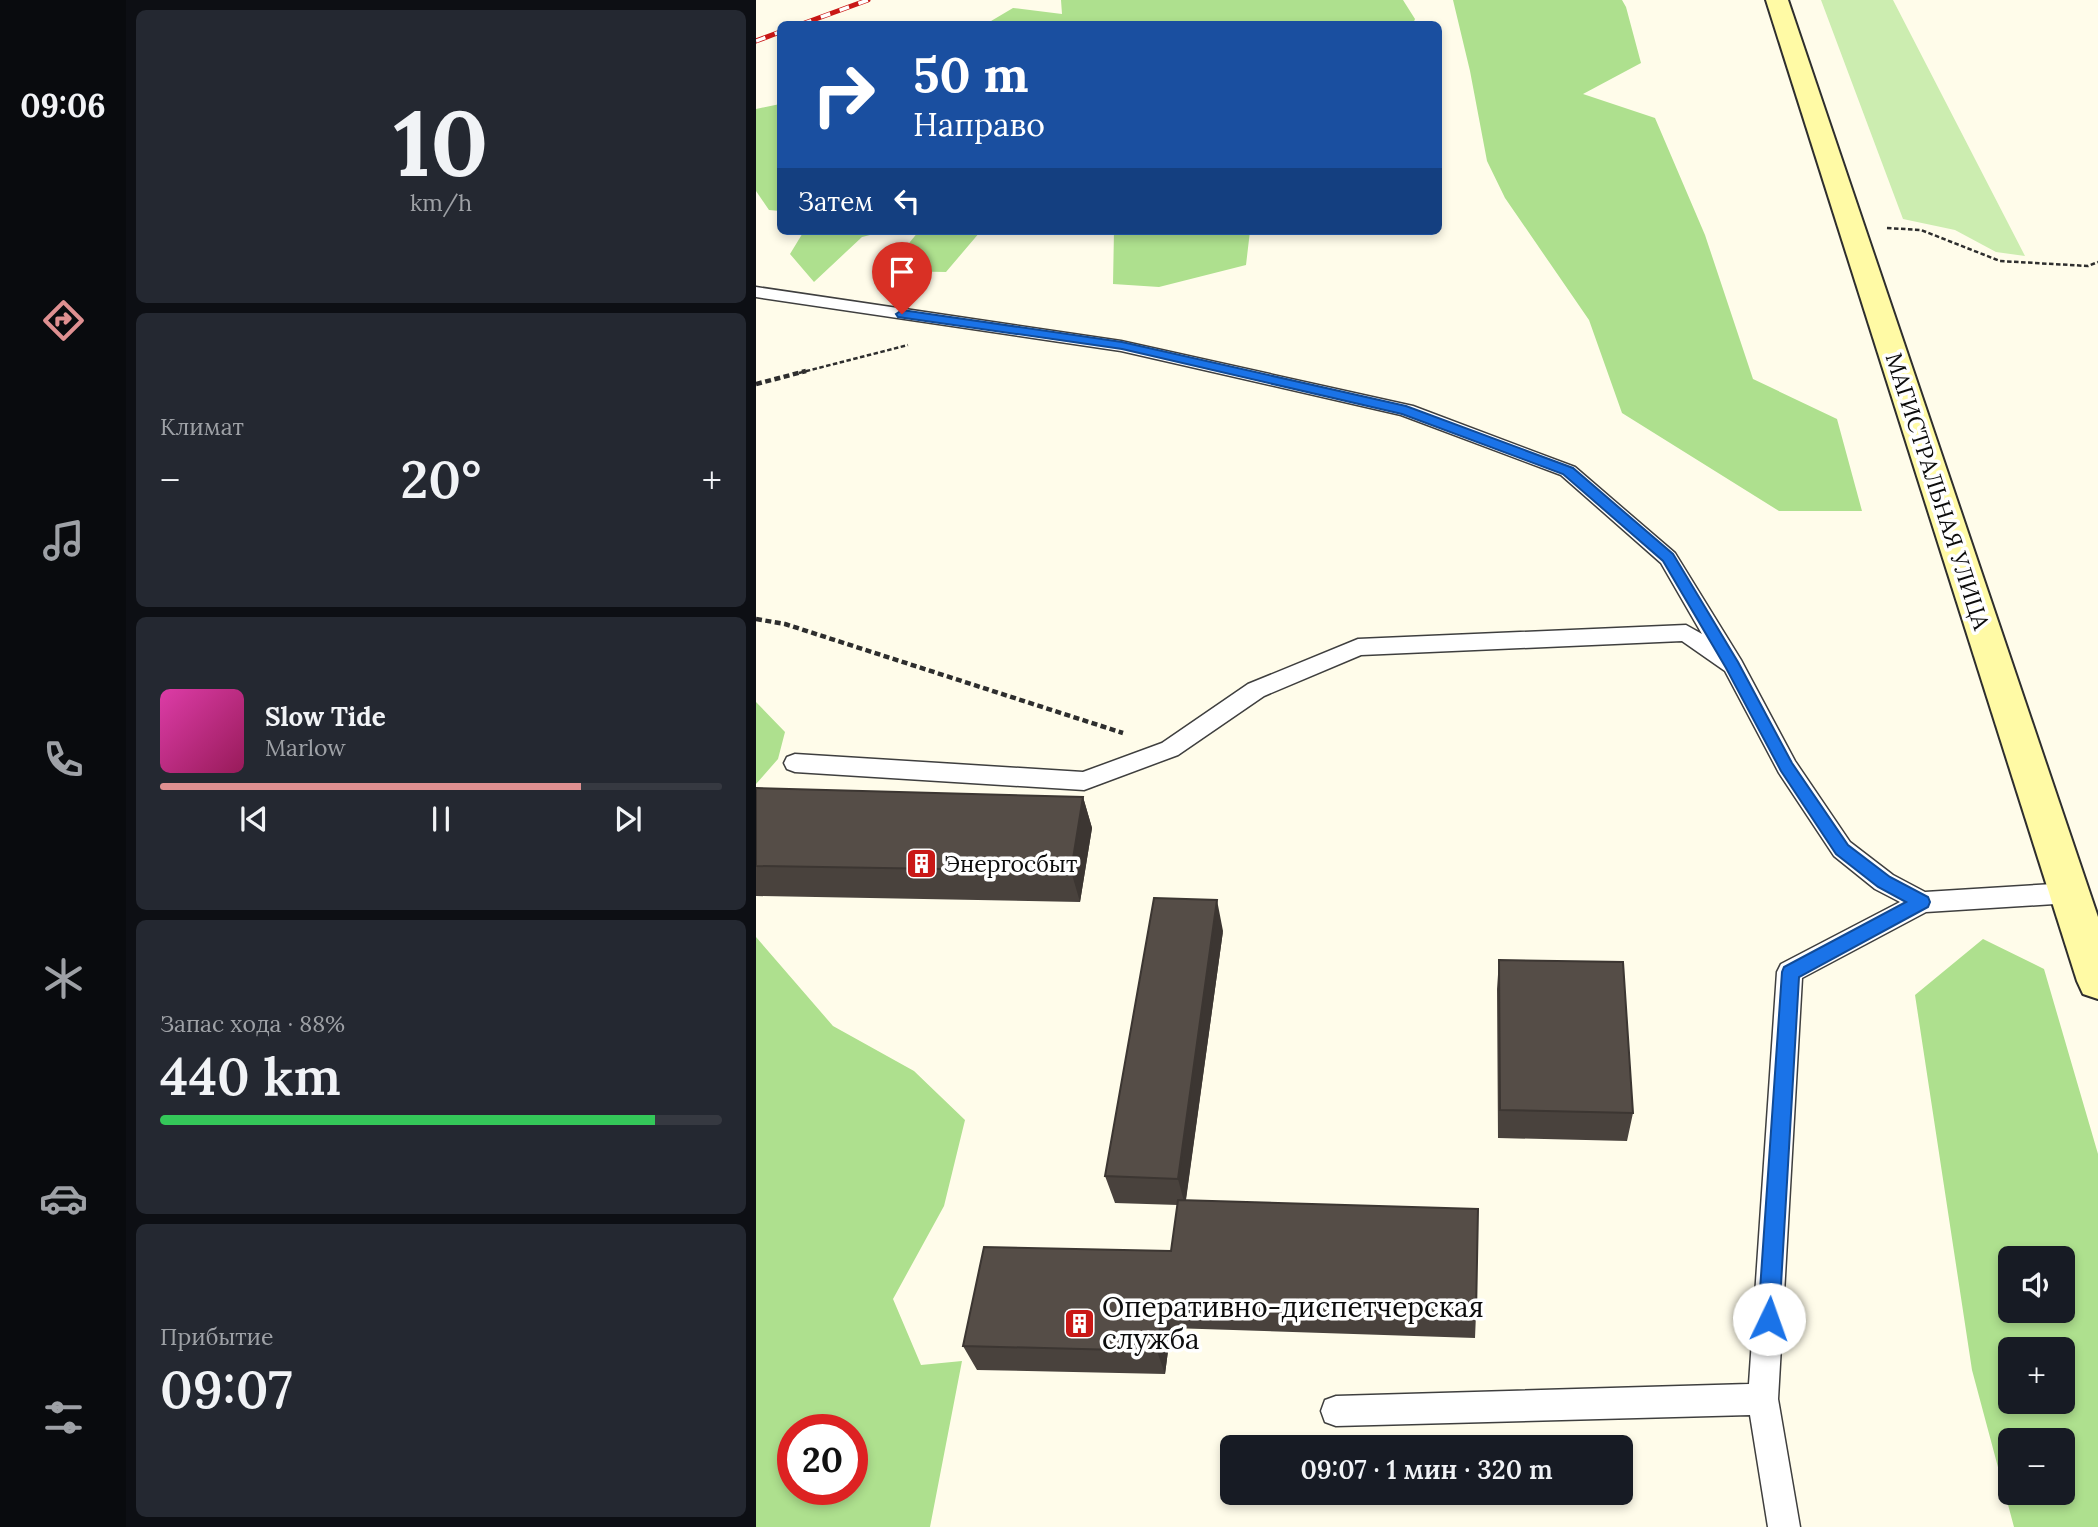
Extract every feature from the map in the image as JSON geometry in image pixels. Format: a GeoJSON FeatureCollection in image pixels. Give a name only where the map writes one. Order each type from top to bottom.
{"type":"FeatureCollection","features":[{"type":"Feature","properties":{"kind":"main road","name":"МАГИСТРАЛЬНАЯ УЛИЦА"},"geometry":{"type":"LineString","coordinates":[[1777,0],[2098,981]]}},
{"type":"Feature","properties":{"kind":"lane"},"geometry":{"type":"LineString","coordinates":[[756,292],[1122,346],[1406,410],[1568,471],[1668,558],[1733,666],[1787,767],[1842,849],[1884,882],[1922,902]]}},
{"type":"Feature","properties":{"kind":"lane"},"geometry":{"type":"LineString","coordinates":[[794,764],[1084,781],[1170,749],[1256,690],[1358,648],[1686,633],[1733,666]]}},
{"type":"Feature","properties":{"kind":"lane"},"geometry":{"type":"LineString","coordinates":[[1784,1527],[1763,1399],[1790,972],[1922,902],[2070,893]]}},
{"type":"Feature","properties":{"kind":"lane"},"geometry":{"type":"LineString","coordinates":[[1336,1411],[1763,1399]]}},
{"type":"Feature","properties":{"kind":"path"},"geometry":{"type":"LineString","coordinates":[[1851,226],[1921,230],[2000,261],[2088,266],[2098,262]]}},
{"type":"Feature","properties":{"kind":"path"},"geometry":{"type":"LineString","coordinates":[[756,384],[916,343]]}},
{"type":"Feature","properties":{"kind":"path"},"geometry":{"type":"LineString","coordinates":[[756,619],[785,624],[1170,749]]}},
{"type":"Feature","properties":{"kind":"green space"},"geometry":{"type":"Polygon","coordinates":[[[1061,0],[1403,0],[1415,19],[991,21],[1013,8],[1062,14],[1061,0]]]}},
{"type":"Feature","properties":{"kind":"green space"},"geometry":{"type":"Polygon","coordinates":[[[1453,0],[1622,0],[1641,63],[1583,94],[1655,118],[1705,235],[1753,379],[1837,419],[1862,511],[1779,511],[1622,413],[1589,320],[1505,198],[1487,161],[1453,0]]]}},
{"type":"Feature","properties":{"kind":"green space"},"geometry":{"type":"Polygon","coordinates":[[[1821,0],[1893,0],[2025,256],[1996,252],[1955,230],[1903,219],[1821,0]]]}},
{"type":"Feature","properties":{"kind":"green space"},"geometry":{"type":"Polygon","coordinates":[[[777,105],[777,211],[769,210],[756,191],[756,109],[777,105]]]}},
{"type":"Feature","properties":{"kind":"green space"},"geometry":{"type":"Polygon","coordinates":[[[802,235],[870,235],[862,237],[814,282],[790,254],[802,235]]]}},
{"type":"Feature","properties":{"kind":"green space"},"geometry":{"type":"Polygon","coordinates":[[[916,235],[977,235],[946,272],[886,271],[916,235]]]}},
{"type":"Feature","properties":{"kind":"green space"},"geometry":{"type":"Polygon","coordinates":[[[1114,235],[1250,235],[1246,265],[1159,287],[1113,284],[1114,235]]]}},
{"type":"Feature","properties":{"kind":"green space"},"geometry":{"type":"Polygon","coordinates":[[[756,702],[785,732],[778,759],[756,784],[756,702]]]}},
{"type":"Feature","properties":{"kind":"green space"},"geometry":{"type":"Polygon","coordinates":[[[756,937],[833,1026],[914,1071],[965,1120],[944,1206],[893,1299],[921,1365],[962,1361],[930,1527],[756,1527],[756,937]]]}},
{"type":"Feature","properties":{"kind":"green space"},"geometry":{"type":"Polygon","coordinates":[[[1983,939],[2044,969],[2098,1154],[2098,1527],[2014,1527],[2008,1505],[2075,1505],[2075,1428],[1998,1428],[1998,1467],[1972,1370],[1915,995],[1983,939]]]}},
{"type":"Feature","properties":{"kind":"building"},"geometry":{"type":"Polygon","coordinates":[[[756,788],[1083,797],[1071,871],[756,866],[756,788]]]}},
{"type":"Feature","properties":{"kind":"building"},"geometry":{"type":"Polygon","coordinates":[[[1154,898],[1217,900],[1178,1179],[1105,1176],[1154,898]]]}},
{"type":"Feature","properties":{"kind":"building"},"geometry":{"type":"Polygon","coordinates":[[[1499,960],[1623,962],[1633,1113],[1500,1110],[1499,960]]]}},
{"type":"Feature","properties":{"kind":"building"},"geometry":{"type":"Polygon","coordinates":[[[1178,1200],[1478,1209],[1476,1314],[1163,1304],[1157,1351],[963,1346],[984,1247],[1171,1251],[1178,1200]]]}},
{"type":"Feature","properties":{"kind":"railway"},"geometry":{"type":"LineString","coordinates":[[810,21],[868,0]]}},
{"type":"Feature","properties":{"kind":"railway"},"geometry":{"type":"LineString","coordinates":[[756,41],[777,33]]}},
{"type":"Feature","properties":{"kind":"place","name":"Энергосбыт"},"geometry":{"type":"Point","coordinates":[921,863]}},
{"type":"Feature","properties":{"kind":"place","name":"Оперативно-диспетчерская служба"},"geometry":{"type":"Point","coordinates":[1079,1323]}},
{"type":"Feature","properties":{"kind":"route"},"geometry":{"type":"LineString","coordinates":[[902,314],[1122,346],[1406,410],[1568,471],[1668,558],[1733,666],[1787,767],[1842,849],[1884,882],[1922,902],[1790,972],[1769,1319]]}}]}
